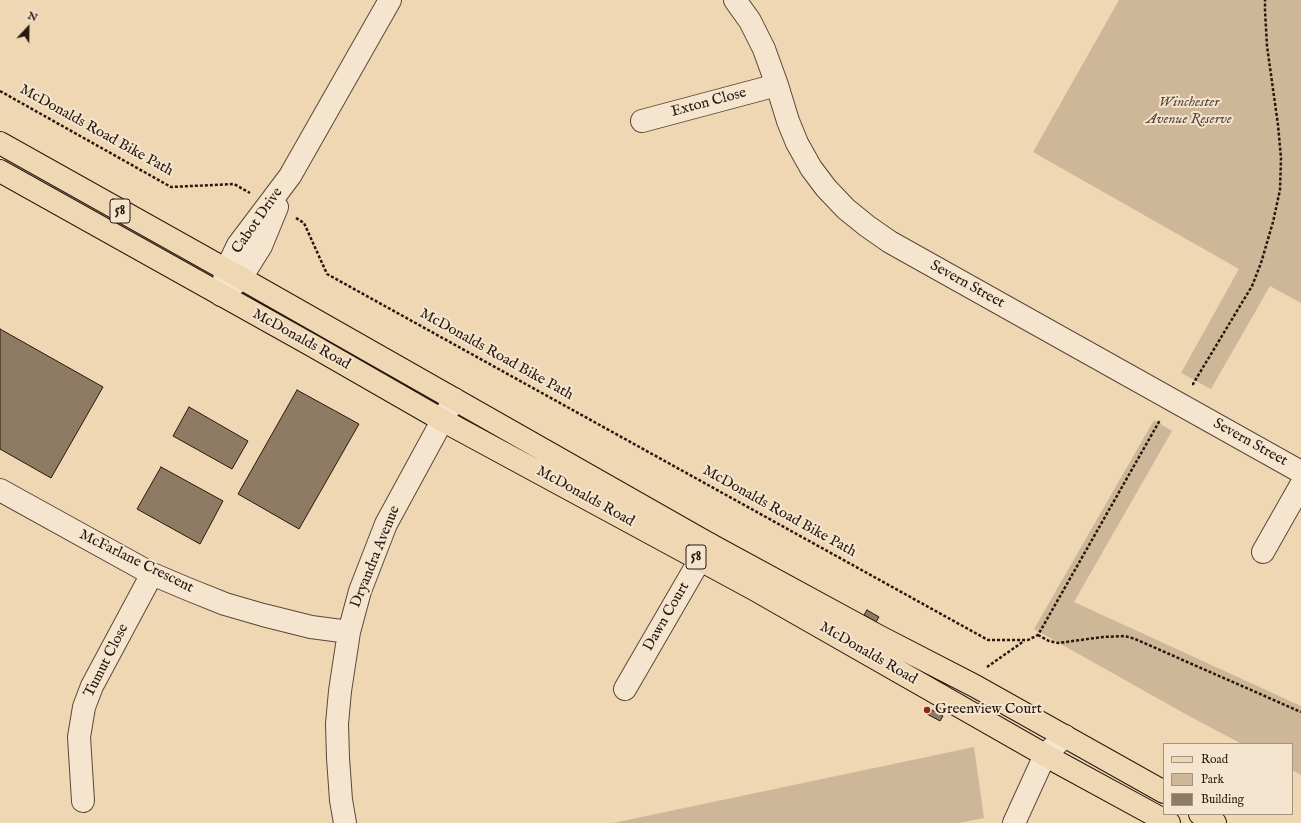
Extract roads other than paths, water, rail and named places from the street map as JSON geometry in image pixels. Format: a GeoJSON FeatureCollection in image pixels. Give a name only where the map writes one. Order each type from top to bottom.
{"type":"FeatureCollection","features":[{"type":"Feature","properties":{"kind":"main road","name":"McDonalds Road"},"geometry":{"type":"LineString","coordinates":[[0,143],[454,399],[705,552],[754,589],[1052,759],[1169,823]]}},
{"type":"Feature","properties":{"kind":"main road","name":"McDonalds Road"},"geometry":{"type":"LineString","coordinates":[[0,171],[442,420],[705,552],[853,623],[975,686],[1163,791]]}},
{"type":"Feature","properties":{"kind":"main road"},"geometry":{"type":"LineString","coordinates":[[1202,815],[1215,823]]}},
{"type":"Feature","properties":{"kind":"street","name":"Cabot Drive"},"geometry":{"type":"LineString","coordinates":[[221,295],[234,274],[238,245],[290,176],[390,0]]}},
{"type":"Feature","properties":{"kind":"street","name":"Severn Street"},"geometry":{"type":"LineString","coordinates":[[736,0],[750,21],[764,49],[788,121],[797,143],[811,168],[846,209],[890,242],[1301,472]]}},
{"type":"Feature","properties":{"kind":"street","name":"Exton Close"},"geometry":{"type":"LineString","coordinates":[[642,121],[777,85]]}},
{"type":"Feature","properties":{"kind":"street","name":"Dryandra Avenue"},"geometry":{"type":"LineString","coordinates":[[345,823],[338,758],[337,724],[340,691],[349,632],[360,591],[386,524],[454,399]]}},
{"type":"Feature","properties":{"kind":"street"},"geometry":{"type":"LineString","coordinates":[[1263,552],[1301,485]]}},
{"type":"Feature","properties":{"kind":"street","name":"McFarlane Crescent"},"geometry":{"type":"LineString","coordinates":[[0,490],[152,574],[225,604],[311,627],[349,632]]}},
{"type":"Feature","properties":{"kind":"street","name":"Dawn Court"},"geometry":{"type":"LineString","coordinates":[[625,689],[705,552]]}},
{"type":"Feature","properties":{"kind":"street","name":"Tumut Close"},"geometry":{"type":"LineString","coordinates":[[83,801],[79,737],[84,707],[92,686],[152,574]]}},
{"type":"Feature","properties":{"kind":"street"},"geometry":{"type":"LineString","coordinates":[[1014,823],[1065,736]]}},
{"type":"Feature","properties":{"kind":"place","name":"Greenview Court"},"geometry":{"type":"Point","coordinates":[927,710]}},
{"type":"Feature","properties":{"kind":"park label","name":"Winchester Avenue Reserve"},"geometry":{"type":"Point","coordinates":[1189,112]}}]}
